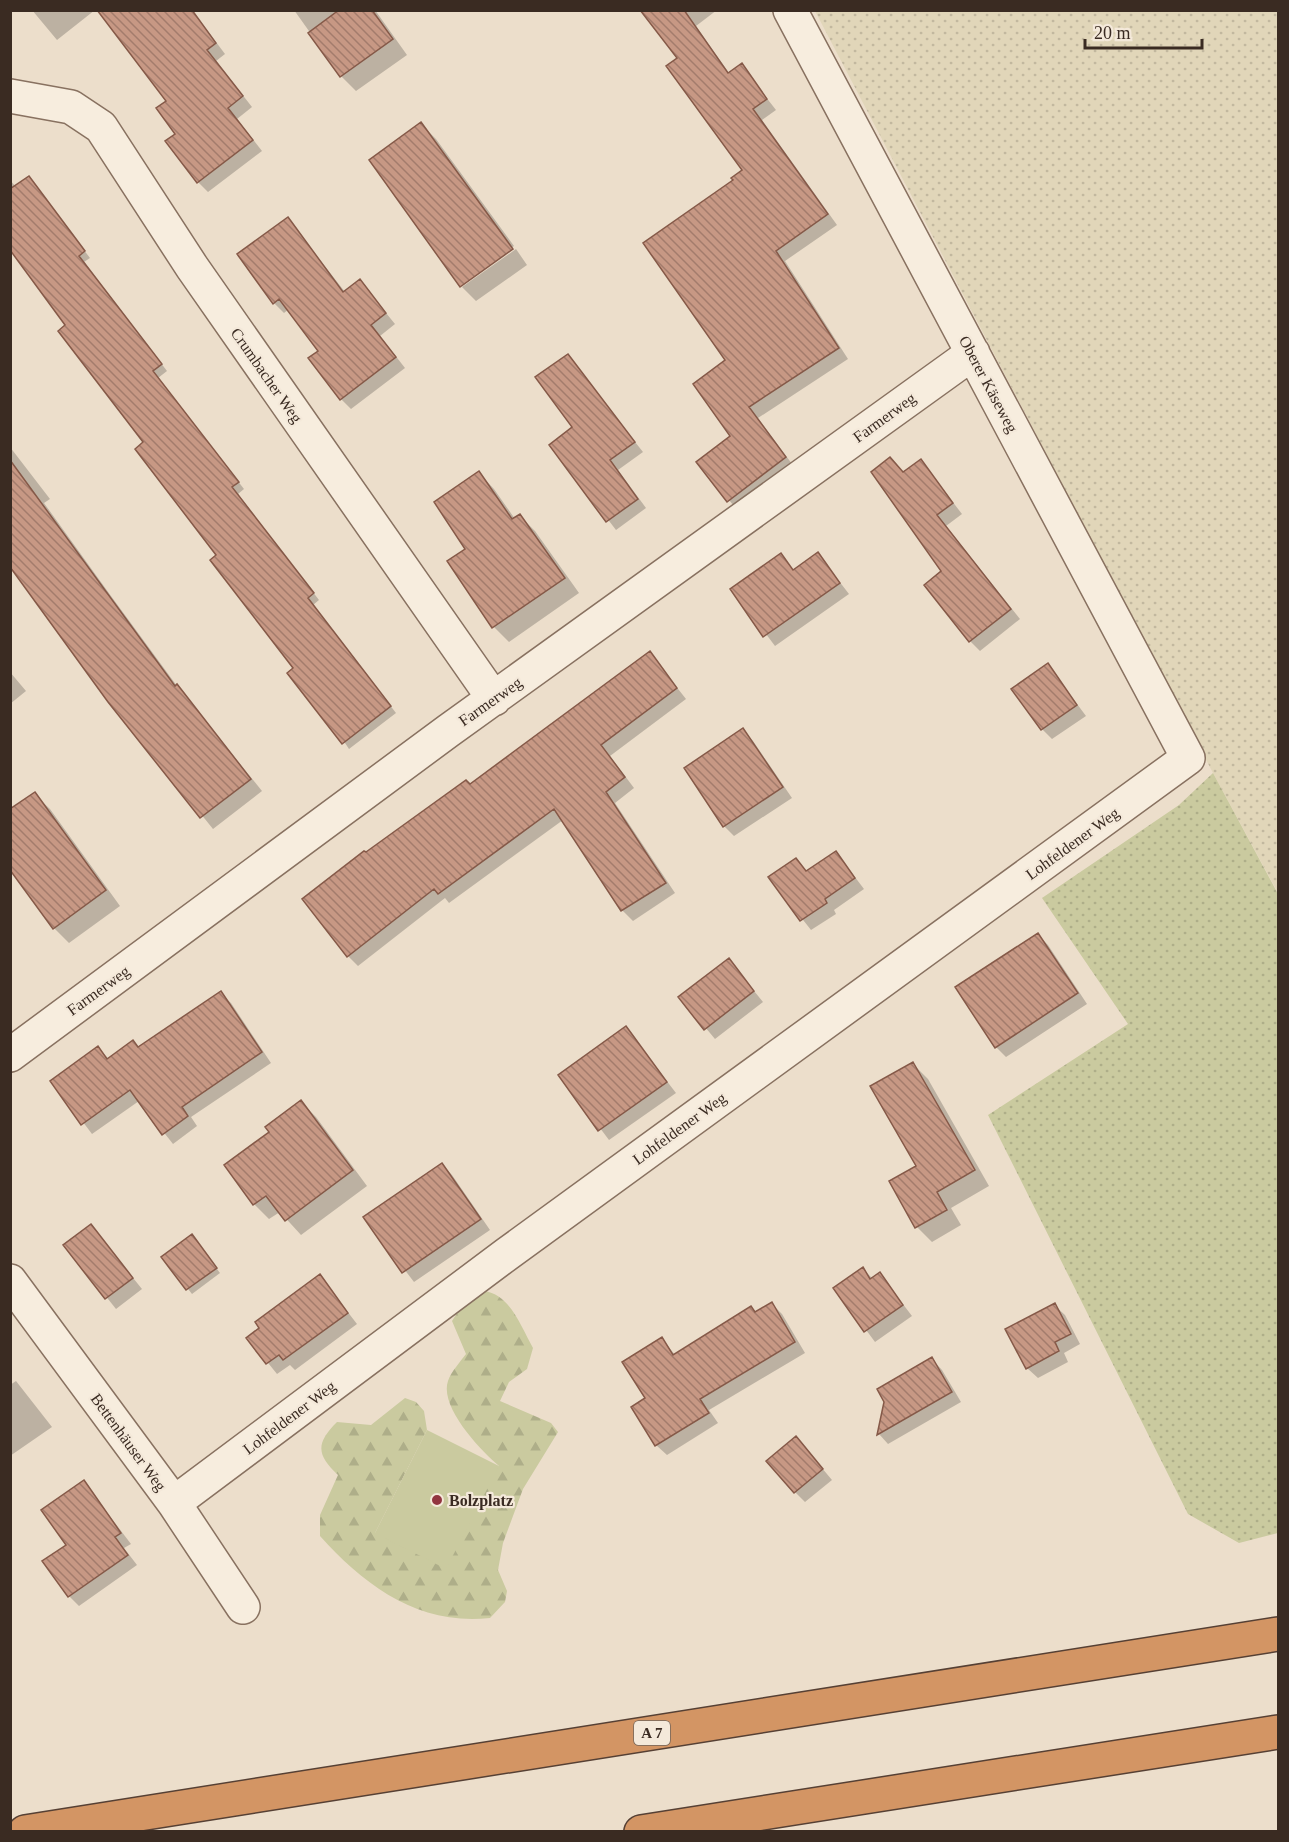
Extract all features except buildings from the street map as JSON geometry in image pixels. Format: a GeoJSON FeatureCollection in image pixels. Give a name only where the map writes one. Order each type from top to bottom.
{"type":"FeatureCollection","features":[{"type":"Feature","properties":{"kind":"highway","name":"A 7"},"geometry":{"type":"LineString","coordinates":[[26,1832],[1278,1634]]}},
{"type":"Feature","properties":{"kind":"highway"},"geometry":{"type":"LineString","coordinates":[[641,1832],[1278,1732]]}},
{"type":"Feature","properties":{"kind":"street","name":"Oberer Käseweg"},"geometry":{"type":"LineString","coordinates":[[790,10],[1188,758]]}},
{"type":"Feature","properties":{"kind":"street","name":"Crumbacher Weg"},"geometry":{"type":"LineString","coordinates":[[10,96],[71,107],[101,127],[192,267],[494,699]]}},
{"type":"Feature","properties":{"kind":"street","name":"Farmerweg"},"geometry":{"type":"LineString","coordinates":[[10,1055],[494,699],[973,353]]}},
{"type":"Feature","properties":{"kind":"street","name":"Lohfeldener Weg"},"geometry":{"type":"LineString","coordinates":[[174,1503],[507,1254],[1188,758]]}},
{"type":"Feature","properties":{"kind":"street","name":"Bettenhäuser Weg"},"geometry":{"type":"LineString","coordinates":[[10,1281],[174,1503],[243,1607]]}},
{"type":"Feature","properties":{"kind":"shaded area"},"geometry":{"type":"Polygon","coordinates":[[[815,11],[1278,11],[1278,893],[1213,773],[815,11]]]}},
{"type":"Feature","properties":{"kind":"green space"},"geometry":{"type":"Polygon","coordinates":[[[1213,773],[1278,894],[1278,1533],[1239,1543],[1188,1514],[988,1115],[1128,1024],[1042,898],[1179,805],[1213,773]]]}},
{"type":"Feature","properties":{"kind":"green space"},"geometry":{"type":"Polygon","coordinates":[[[484,1291],[493,1293],[508,1305],[533,1348],[527,1369],[509,1382],[500,1401],[551,1423],[558,1432],[523,1489],[503,1543],[498,1570],[507,1591],[505,1602],[490,1618],[464,1619],[440,1616],[395,1599],[356,1571],[320,1536],[320,1515],[338,1475],[326,1461],[321,1449],[325,1437],[337,1422],[371,1425],[405,1398],[416,1402],[424,1411],[427,1430],[375,1533],[499,1466],[463,1428],[455,1415],[447,1392],[449,1378],[466,1354],[452,1321],[464,1302],[484,1291]]]}},
{"type":"Feature","properties":{"kind":"green space","name":"Bolzplatz"},"geometry":{"type":"Polygon","coordinates":[[[427,1430],[499,1466],[446,1569],[375,1533],[427,1430]]]}},
{"type":"Feature","properties":{"kind":"place","name":"Bolzplatz"},"geometry":{"type":"Point","coordinates":[437,1500]}}]}
